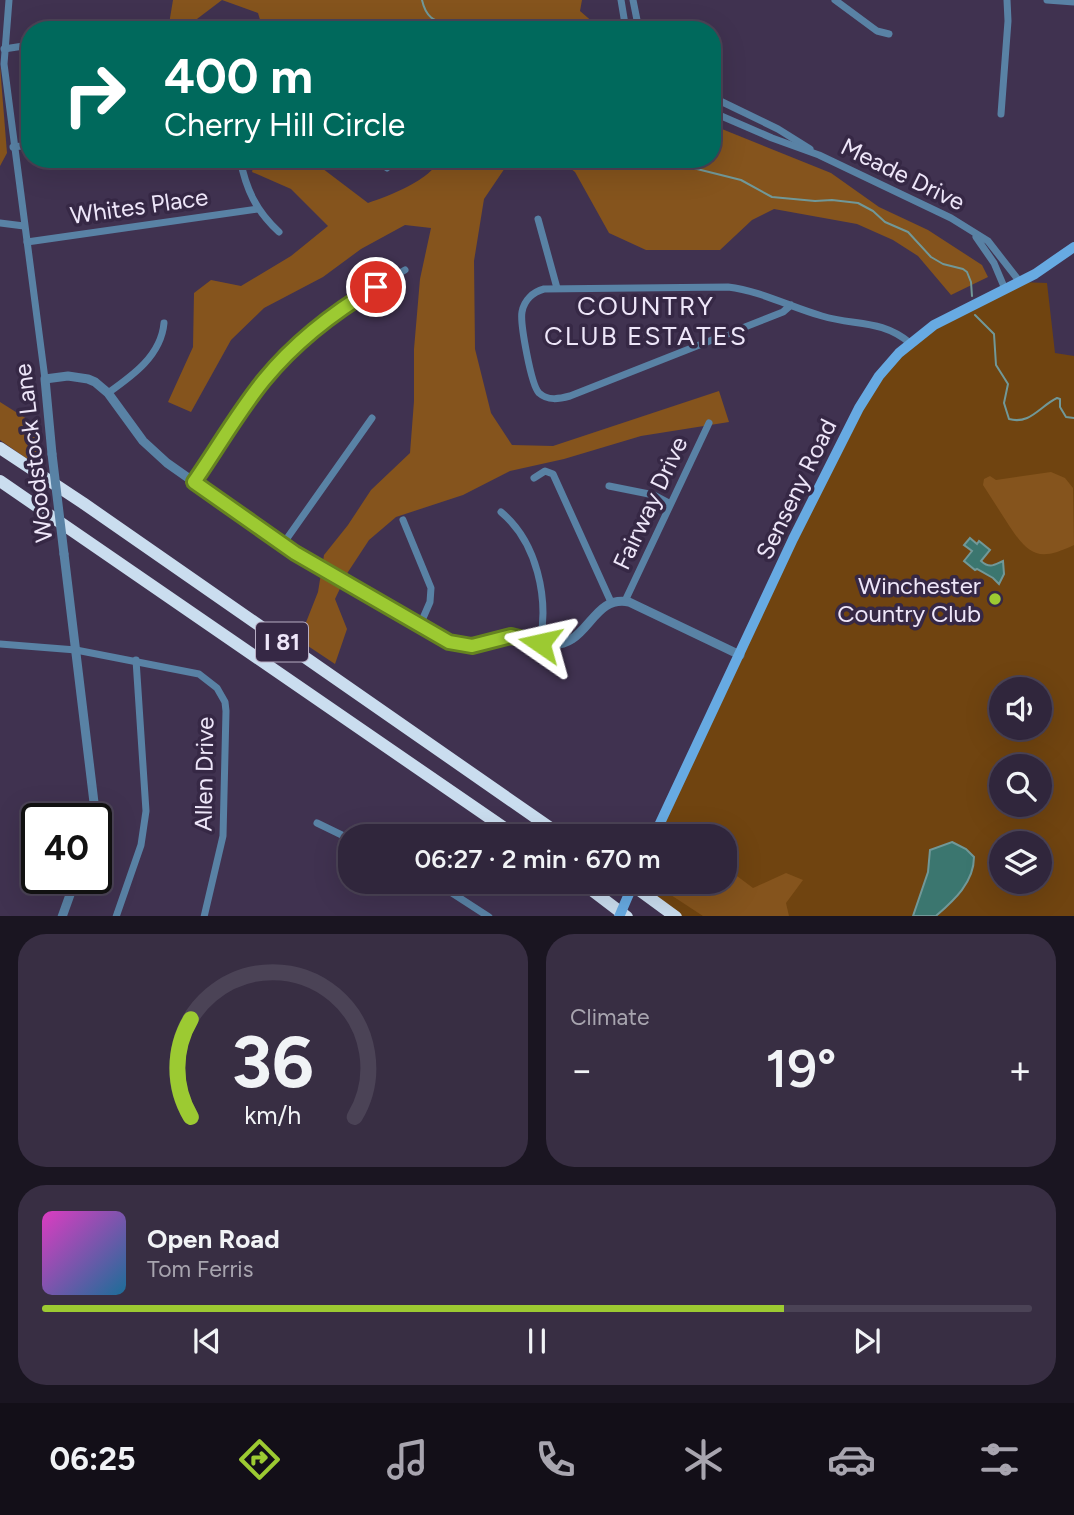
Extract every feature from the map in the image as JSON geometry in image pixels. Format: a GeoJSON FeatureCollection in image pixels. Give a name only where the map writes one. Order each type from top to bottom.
{"type":"FeatureCollection","features":[{"type":"Feature","properties":{"kind":"highway","name":"I 81"},"geometry":{"type":"LineString","coordinates":[[0,449],[93,510],[545,824]]}},
{"type":"Feature","properties":{"kind":"highway","name":"I 81"},"geometry":{"type":"LineString","coordinates":[[0,481],[499,824]]}},
{"type":"Feature","properties":{"kind":"highway"},"geometry":{"type":"LineString","coordinates":[[597,894],[627,916]]}},
{"type":"Feature","properties":{"kind":"highway"},"geometry":{"type":"LineString","coordinates":[[645,894],[676,916]]}},
{"type":"Feature","properties":{"kind":"main road","name":"Senseny Road"},"geometry":{"type":"LineString","coordinates":[[660,824],[793,539],[859,408],[889,364],[910,343],[944,318],[1020,282],[1051,265],[1074,247]]}},
{"type":"Feature","properties":{"kind":"main road"},"geometry":{"type":"LineString","coordinates":[[619,916],[629,894]]}},
{"type":"Feature","properties":{"kind":"street","name":"Woodstock Lane"},"geometry":{"type":"LineString","coordinates":[[9,0],[4,48],[13,147],[45,379],[94,803]]}},
{"type":"Feature","properties":{"kind":"street"},"geometry":{"type":"LineString","coordinates":[[621,0],[624,21]]}},
{"type":"Feature","properties":{"kind":"street"},"geometry":{"type":"LineString","coordinates":[[633,0],[637,21]]}},
{"type":"Feature","properties":{"kind":"street"},"geometry":{"type":"LineString","coordinates":[[835,0],[877,31],[889,34]]}},
{"type":"Feature","properties":{"kind":"street"},"geometry":{"type":"LineString","coordinates":[[1001,114],[1008,21],[1007,0]]}},
{"type":"Feature","properties":{"kind":"street"},"geometry":{"type":"LineString","coordinates":[[1047,0],[1074,2]]}},
{"type":"Feature","properties":{"kind":"street"},"geometry":{"type":"LineString","coordinates":[[4,48],[21,46]]}},
{"type":"Feature","properties":{"kind":"street","name":"Meade Drive"},"geometry":{"type":"LineString","coordinates":[[721,101],[778,129],[819,155]]}},
{"type":"Feature","properties":{"kind":"street","name":"Meade Drive"},"geometry":{"type":"LineString","coordinates":[[721,116],[819,155],[941,213],[997,250],[1020,282]]}},
{"type":"Feature","properties":{"kind":"street"},"geometry":{"type":"LineString","coordinates":[[13,147],[21,146]]}},
{"type":"Feature","properties":{"kind":"street"},"geometry":{"type":"LineString","coordinates":[[242,168],[247,188],[258,209],[279,232]]}},
{"type":"Feature","properties":{"kind":"street","name":"Whites Place"},"geometry":{"type":"LineString","coordinates":[[26,242],[258,209]]}},
{"type":"Feature","properties":{"kind":"street"},"geometry":{"type":"LineString","coordinates":[[538,219],[557,288]]}},
{"type":"Feature","properties":{"kind":"street"},"geometry":{"type":"LineString","coordinates":[[0,223],[24,226]]}},
{"type":"Feature","properties":{"kind":"street","name":"Meade Drive"},"geometry":{"type":"LineString","coordinates":[[969,229],[995,263],[1005,289]]}},
{"type":"Feature","properties":{"kind":"street"},"geometry":{"type":"LineString","coordinates":[[194,482],[262,382],[291,350],[332,316],[405,270]]}},
{"type":"Feature","properties":{"kind":"street"},"geometry":{"type":"LineString","coordinates":[[791,305],[783,313],[570,396],[554,399],[543,396],[534,384],[522,317],[525,304],[533,294],[544,289],[728,287],[757,293],[834,319],[879,325],[901,335],[910,343]]}},
{"type":"Feature","properties":{"kind":"street"},"geometry":{"type":"LineString","coordinates":[[108,393],[135,374],[148,359],[163,331],[163,323]]}},
{"type":"Feature","properties":{"kind":"street"},"geometry":{"type":"LineString","coordinates":[[45,379],[68,376],[88,379],[108,393],[143,441],[167,464],[283,544],[449,642],[465,646],[511,636],[554,645],[572,639],[611,602],[625,601],[740,655]]}},
{"type":"Feature","properties":{"kind":"street"},"geometry":{"type":"LineString","coordinates":[[283,544],[372,418]]}},
{"type":"Feature","properties":{"kind":"street","name":"Fairway Drive"},"geometry":{"type":"LineString","coordinates":[[625,601],[709,423]]}},
{"type":"Feature","properties":{"kind":"street"},"geometry":{"type":"LineString","coordinates":[[534,478],[545,471],[553,474],[611,602]]}},
{"type":"Feature","properties":{"kind":"street"},"geometry":{"type":"LineString","coordinates":[[609,486],[635,489],[669,503]]}},
{"type":"Feature","properties":{"kind":"street"},"geometry":{"type":"LineString","coordinates":[[501,512],[524,541],[540,581],[544,606],[540,643]]}},
{"type":"Feature","properties":{"kind":"street"},"geometry":{"type":"LineString","coordinates":[[403,520],[431,587],[430,602],[420,625]]}},
{"type":"Feature","properties":{"kind":"street","name":"Allen Drive"},"geometry":{"type":"LineString","coordinates":[[0,645],[76,650],[136,660],[205,677],[217,688],[225,702],[223,835],[204,916]]}},
{"type":"Feature","properties":{"kind":"street"},"geometry":{"type":"LineString","coordinates":[[117,916],[141,845],[146,811],[136,660]]}},
{"type":"Feature","properties":{"kind":"street"},"geometry":{"type":"LineString","coordinates":[[317,823],[338,833]]}},
{"type":"Feature","properties":{"kind":"street"},"geometry":{"type":"LineString","coordinates":[[62,916],[70,894]]}},
{"type":"Feature","properties":{"kind":"street"},"geometry":{"type":"LineString","coordinates":[[454,894],[489,916]]}},
{"type":"Feature","properties":{"kind":"shaded area"},"geometry":{"type":"Polygon","coordinates":[[[173,0],[222,0],[194,21],[170,21],[173,0]]]}},
{"type":"Feature","properties":{"kind":"shaded area"},"geometry":{"type":"Polygon","coordinates":[[[222,0],[582,0],[580,11],[592,21],[260,21],[258,13],[222,0]]]}},
{"type":"Feature","properties":{"kind":"shaded area"},"geometry":{"type":"Polygon","coordinates":[[[0,66],[7,153],[0,166],[0,66]]]}},
{"type":"Feature","properties":{"kind":"shaded area"},"geometry":{"type":"Polygon","coordinates":[[[721,129],[831,173],[879,207],[928,230],[982,265],[988,277],[951,295],[918,256],[893,240],[857,224],[774,209],[752,220],[720,250],[646,250],[609,233],[575,172],[570,168],[721,168],[721,129]]]}},
{"type":"Feature","properties":{"kind":"shaded area"},"geometry":{"type":"Polygon","coordinates":[[[253,168],[322,168],[368,203],[397,192],[434,168],[505,168],[484,199],[474,261],[475,349],[491,413],[512,445],[553,446],[719,391],[729,422],[641,436],[564,459],[510,471],[463,495],[396,517],[369,540],[348,572],[335,599],[347,629],[335,664],[299,640],[318,592],[324,555],[371,490],[410,453],[420,279],[431,228],[405,225],[361,249],[323,277],[264,308],[231,340],[191,412],[168,402],[193,347],[194,293],[211,280],[241,286],[291,256],[328,226],[291,189],[252,172],[253,168]]]}},
{"type":"Feature","properties":{"kind":"shaded area","name":"Winchester Country Club"},"geometry":{"type":"Polygon","coordinates":[[[1020,282],[1047,283],[1055,353],[1074,356],[1074,916],[680,916],[651,894],[737,894],[737,824],[660,824],[782,562],[879,376],[934,325],[1020,282]]]}},
{"type":"Feature","properties":{"kind":"shaded area"},"geometry":{"type":"Polygon","coordinates":[[[0,402],[38,426],[36,465],[0,440],[0,402]]]}},
{"type":"Feature","properties":{"kind":"shaded area"},"geometry":{"type":"Polygon","coordinates":[[[1051,472],[1065,478],[1073,488],[1074,545],[1044,554],[1024,545],[983,485],[984,479],[990,476],[996,480],[1051,472]]]}},
{"type":"Feature","properties":{"kind":"shaded area"},"geometry":{"type":"Polygon","coordinates":[[[970,538],[990,550],[981,561],[992,566],[1003,561],[1004,574],[999,584],[964,561],[972,551],[964,545],[970,538]]]}},
{"type":"Feature","properties":{"kind":"shaded area"},"geometry":{"type":"Polygon","coordinates":[[[952,842],[966,849],[974,857],[966,883],[936,916],[913,916],[928,872],[930,850],[952,842]]]}},
{"type":"Feature","properties":{"kind":"shaded area"},"geometry":{"type":"Polygon","coordinates":[[[786,873],[803,880],[786,903],[789,916],[703,916],[669,894],[737,894],[737,876],[753,888],[786,873]]]}},
{"type":"Feature","properties":{"kind":"waterway"},"geometry":{"type":"LineString","coordinates":[[422,0],[428,15],[438,21]]}},
{"type":"Feature","properties":{"kind":"waterway"},"geometry":{"type":"LineString","coordinates":[[693,168],[741,180],[772,197],[858,203],[885,222],[908,232],[931,257],[967,272],[972,296]]}},
{"type":"Feature","properties":{"kind":"waterway"},"geometry":{"type":"LineString","coordinates":[[975,315],[994,334],[996,365],[1008,384],[1004,403],[1009,419],[1029,417],[1057,398],[1060,399],[1060,407],[1066,417],[1074,418]]}},
{"type":"Feature","properties":{"kind":"place","name":"Winchester Country Club"},"geometry":{"type":"Point","coordinates":[995,599]}},
{"type":"Feature","properties":{"kind":"district","name":"COUNTRY CLUB ESTATES"},"geometry":{"type":"Point","coordinates":[646,321]}},
{"type":"Feature","properties":{"kind":"route"},"geometry":{"type":"LineString","coordinates":[[376,287],[332,316],[291,350],[262,382],[194,482],[295,553],[449,642],[472,646],[511,636],[540,643]]}}]}
